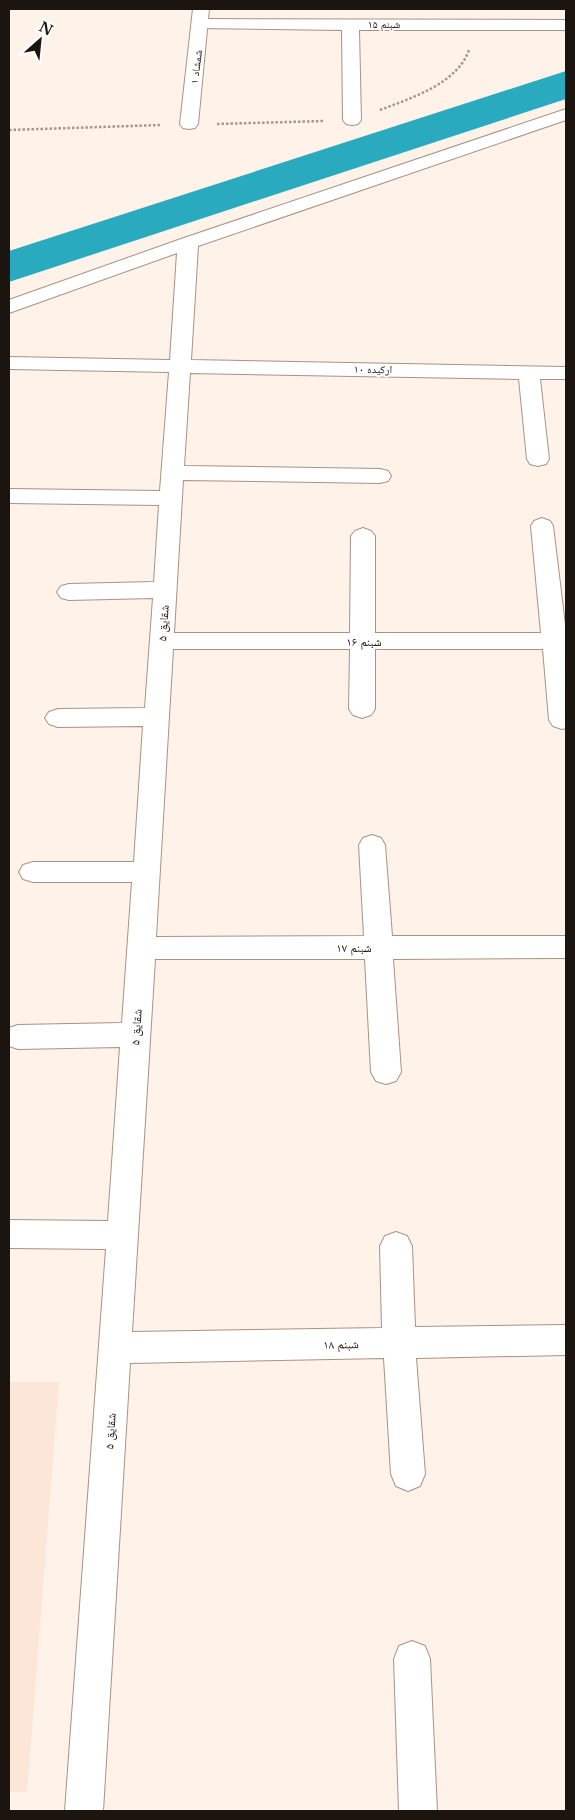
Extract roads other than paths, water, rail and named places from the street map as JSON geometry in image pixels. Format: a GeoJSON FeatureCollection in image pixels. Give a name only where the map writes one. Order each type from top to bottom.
{"type":"FeatureCollection","features":[{"type":"Feature","properties":{"kind":"street","name":"شبنم ۱۵"},"geometry":{"type":"LineString","coordinates":[[201,16],[350,24],[566,25]]}},
{"type":"Feature","properties":{"kind":"street","name":"شمشاد ۱"},"geometry":{"type":"LineString","coordinates":[[189,124],[201,16]]}},
{"type":"Feature","properties":{"kind":"street"},"geometry":{"type":"LineString","coordinates":[[350,24],[352,120]]}},
{"type":"Feature","properties":{"kind":"street"},"geometry":{"type":"LineString","coordinates":[[9,307],[188,243],[566,118]]}},
{"type":"Feature","properties":{"kind":"street","name":"شقایق ۵"},"geometry":{"type":"LineString","coordinates":[[84,1811],[188,243]]}},
{"type":"Feature","properties":{"kind":"street","name":"ارکیده ۱۰"},"geometry":{"type":"LineString","coordinates":[[9,363],[566,372]]}},
{"type":"Feature","properties":{"kind":"street"},"geometry":{"type":"LineString","coordinates":[[529,372],[538,459]]}},
{"type":"Feature","properties":{"kind":"street"},"geometry":{"type":"LineString","coordinates":[[9,496],[172,485],[380,476]]}},
{"type":"Feature","properties":{"kind":"street"},"geometry":{"type":"LineString","coordinates":[[542,526],[560,641],[562,720]]}},
{"type":"Feature","properties":{"kind":"street"},"geometry":{"type":"LineString","coordinates":[[362,709],[363,536]]}},
{"type":"Feature","properties":{"kind":"street"},"geometry":{"type":"LineString","coordinates":[[69,592],[165,590]]}},
{"type":"Feature","properties":{"kind":"street","name":"شبنم ۱۶"},"geometry":{"type":"LineString","coordinates":[[162,641],[560,641]]}},
{"type":"Feature","properties":{"kind":"street"},"geometry":{"type":"LineString","coordinates":[[58,718],[156,717]]}},
{"type":"Feature","properties":{"kind":"street"},"geometry":{"type":"LineString","coordinates":[[372,845],[386,1072]]}},
{"type":"Feature","properties":{"kind":"street"},"geometry":{"type":"LineString","coordinates":[[33,872],[146,872]]}},
{"type":"Feature","properties":{"kind":"street","name":"شبنم ۱۷"},"geometry":{"type":"LineString","coordinates":[[142,948],[566,947]]}},
{"type":"Feature","properties":{"kind":"street"},"geometry":{"type":"LineString","coordinates":[[18,1037],[136,1036]]}},
{"type":"Feature","properties":{"kind":"street"},"geometry":{"type":"LineString","coordinates":[[9,1234],[123,1235]]}},
{"type":"Feature","properties":{"kind":"street"},"geometry":{"type":"LineString","coordinates":[[396,1246],[399,1343],[408,1474]]}},
{"type":"Feature","properties":{"kind":"street","name":"شبنم ۱۸"},"geometry":{"type":"LineString","coordinates":[[115,1348],[566,1340]]}},
{"type":"Feature","properties":{"kind":"street"},"geometry":{"type":"LineString","coordinates":[[412,1659],[418,1811]]}},
{"type":"Feature","properties":{"kind":"waterway"},"geometry":{"type":"LineString","coordinates":[[9,267],[566,84]]}}]}
